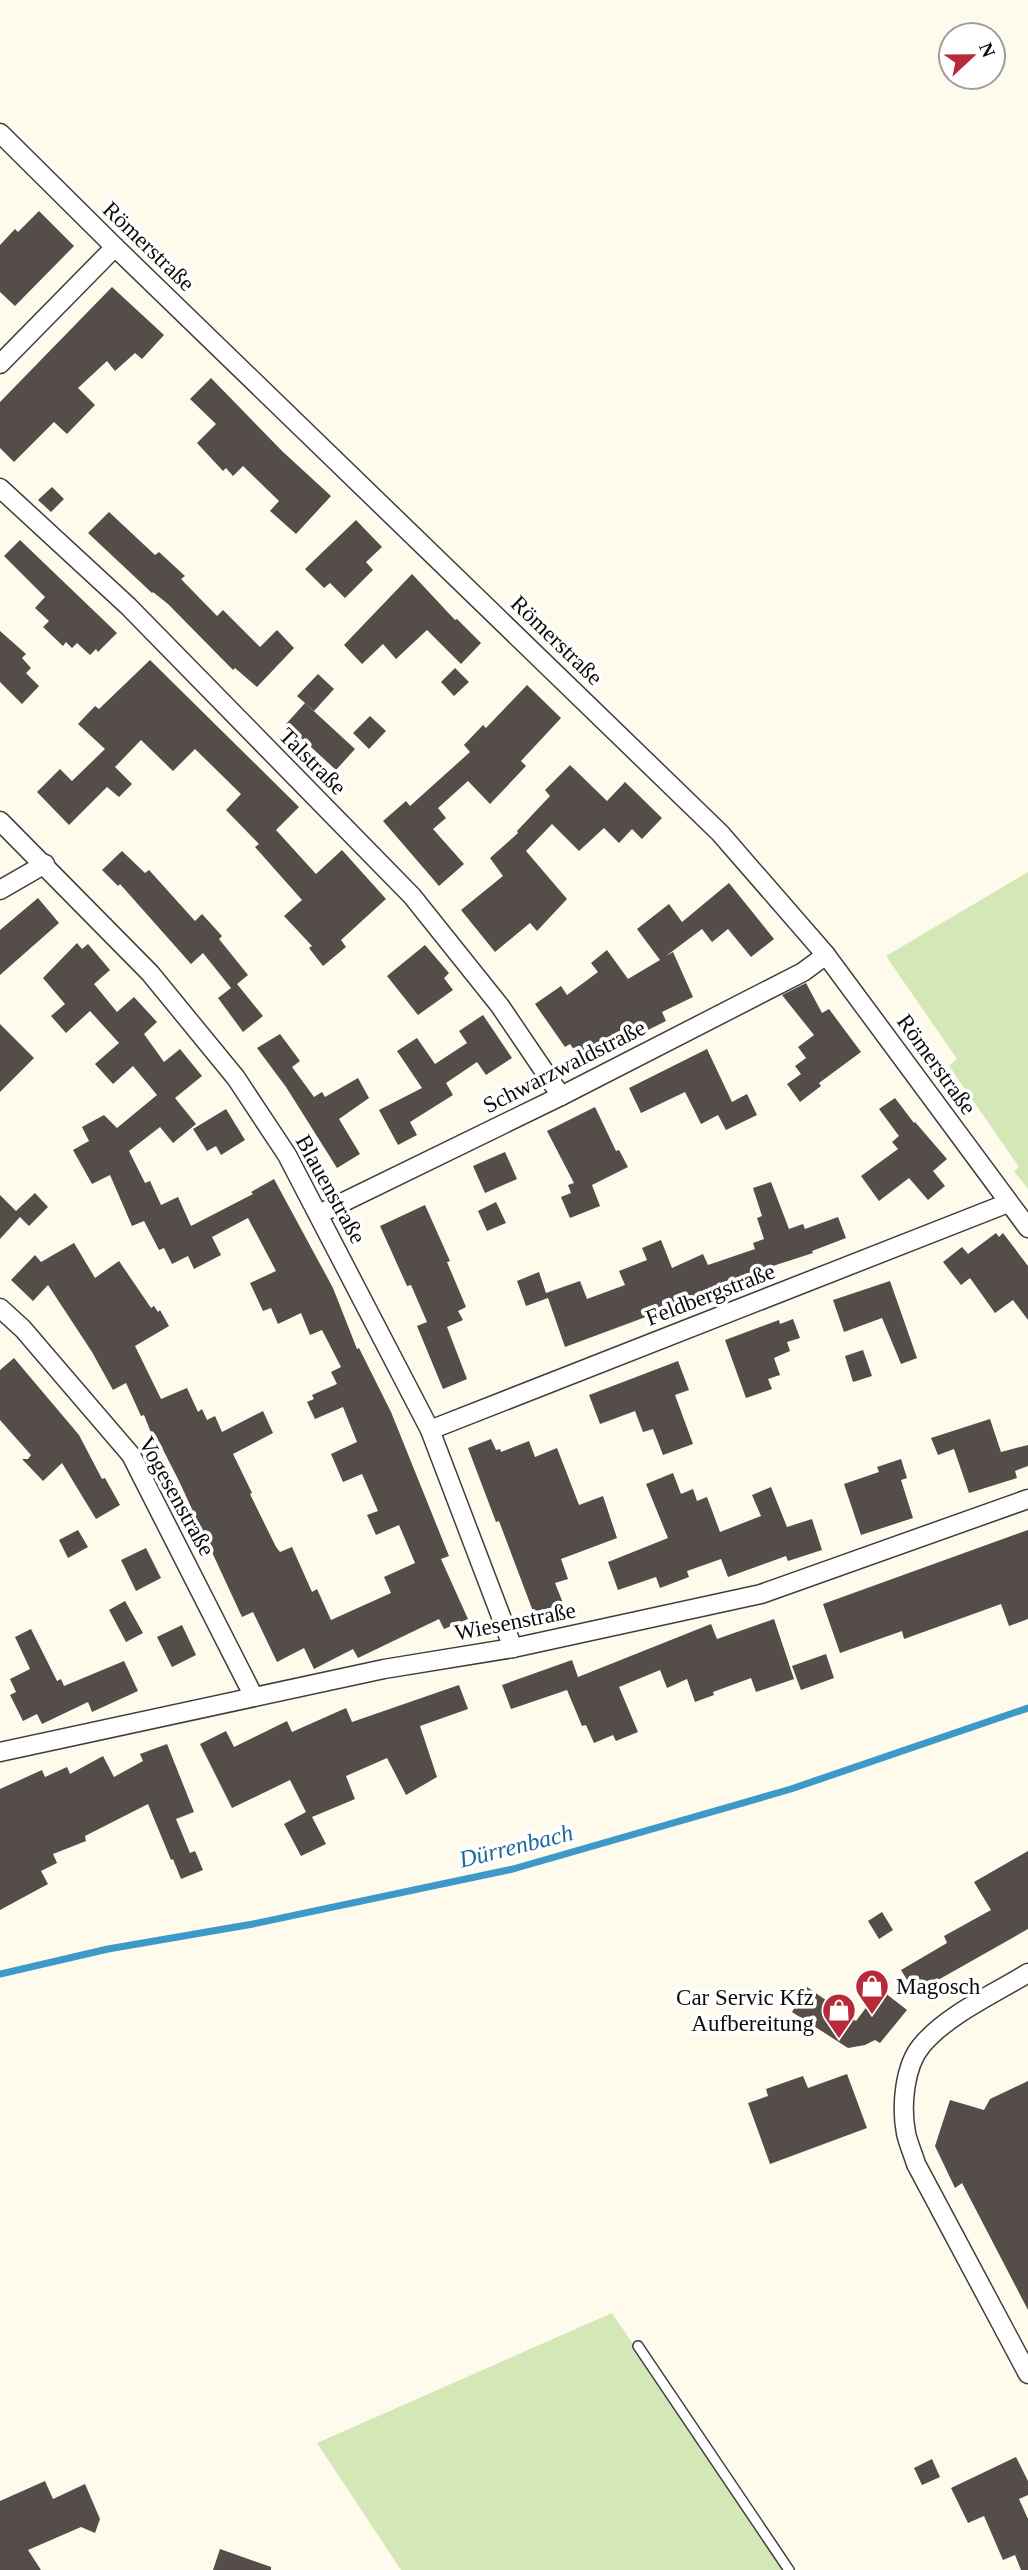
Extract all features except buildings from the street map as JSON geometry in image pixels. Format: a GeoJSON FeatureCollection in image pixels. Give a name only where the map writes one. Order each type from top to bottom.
{"type":"FeatureCollection","features":[{"type":"Feature","properties":{"kind":"street","name":"Römerstraße"},"geometry":{"type":"LineString","coordinates":[[0,133],[720,833],[826,955],[1028,1228]]}},
{"type":"Feature","properties":{"kind":"street"},"geometry":{"type":"LineString","coordinates":[[0,364],[115,247]]}},
{"type":"Feature","properties":{"kind":"street","name":"Talstraße"},"geometry":{"type":"LineString","coordinates":[[0,488],[128,606],[412,897],[500,1006],[561,1096]]}},
{"type":"Feature","properties":{"kind":"street","name":"Blauenstraße"},"geometry":{"type":"LineString","coordinates":[[0,821],[149,973],[236,1078],[287,1155],[430,1430],[513,1648]]}},
{"type":"Feature","properties":{"kind":"street"},"geometry":{"type":"LineString","coordinates":[[0,890],[45,864]]}},
{"type":"Feature","properties":{"kind":"street","name":"Schwarzwaldstraße"},"geometry":{"type":"LineString","coordinates":[[319,1214],[561,1096],[803,972],[826,955]]}},
{"type":"Feature","properties":{"kind":"street","name":"Feldbergstraße"},"geometry":{"type":"LineString","coordinates":[[430,1430],[1008,1203]]}},
{"type":"Feature","properties":{"kind":"street","name":"Vogesenstraße"},"geometry":{"type":"LineString","coordinates":[[0,1308],[23,1329],[131,1455],[254,1697]]}},
{"type":"Feature","properties":{"kind":"street","name":"Wiesenstraße"},"geometry":{"type":"LineString","coordinates":[[0,1752],[384,1669],[513,1648],[761,1594],[1028,1499]]}},
{"type":"Feature","properties":{"kind":"street"},"geometry":{"type":"LineString","coordinates":[[1028,1973],[942,2025],[920,2046],[909,2069],[905,2105],[906,2133],[916,2164],[1028,2374]]}},
{"type":"Feature","properties":{"kind":"lane"},"geometry":{"type":"LineString","coordinates":[[638,2346],[789,2570]]}},
{"type":"Feature","properties":{"kind":"green space"},"geometry":{"type":"Polygon","coordinates":[[[1028,872],[1028,1189],[1014,1171],[1019,1167],[949,1066],[957,1059],[886,956],[1028,872]]]}},
{"type":"Feature","properties":{"kind":"green space"},"geometry":{"type":"Polygon","coordinates":[[[612,2313],[785,2570],[401,2570],[317,2443],[612,2313]]]}},
{"type":"Feature","properties":{"kind":"waterway","name":"Dürrenbach"},"geometry":{"type":"LineString","coordinates":[[0,1974],[108,1949],[253,1924],[513,1869],[791,1789],[1028,1708]]}},
{"type":"Feature","properties":{"kind":"place","name":"Magosch"},"geometry":{"type":"Point","coordinates":[872,2016]}},
{"type":"Feature","properties":{"kind":"place","name":"Car Servic Kfz Aufbereitung"},"geometry":{"type":"Point","coordinates":[839,2040]}}]}
